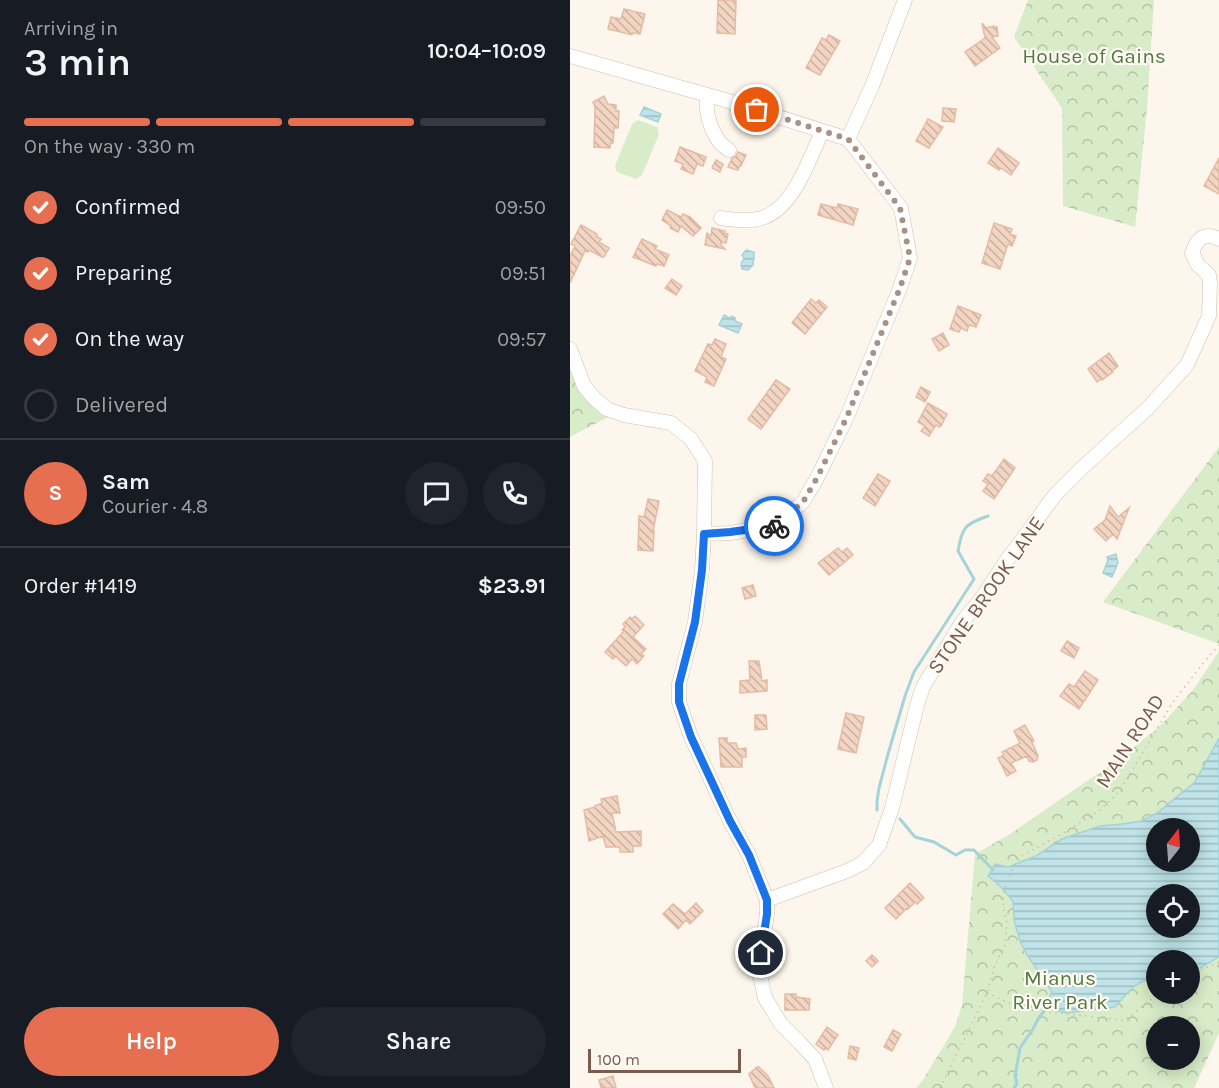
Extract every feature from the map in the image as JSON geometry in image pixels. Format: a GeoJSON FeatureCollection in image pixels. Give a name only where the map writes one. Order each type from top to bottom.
{"type":"FeatureCollection","features":[{"type":"Feature","properties":{"kind":"street"},"geometry":{"type":"LineString","coordinates":[[848,139],[872,86],[905,0]]}},
{"type":"Feature","properties":{"kind":"street"},"geometry":{"type":"LineString","coordinates":[[570,56],[707,95],[848,139],[900,208],[910,258],[846,419],[803,502],[774,526],[704,534]]}},
{"type":"Feature","properties":{"kind":"street"},"geometry":{"type":"LineString","coordinates":[[707,95],[707,112],[717,141],[729,150]]}},
{"type":"Feature","properties":{"kind":"street"},"geometry":{"type":"LineString","coordinates":[[720,218],[742,221],[762,218],[774,213],[788,200],[822,132]]}},
{"type":"Feature","properties":{"kind":"street","name":"STONE BROOK LANE"},"geometry":{"type":"LineString","coordinates":[[767,900],[855,867],[863,863],[879,845],[892,808],[923,687],[962,622],[1055,495],[1148,408],[1187,365],[1209,316],[1210,283],[1214,271],[1198,265],[1192,252],[1200,238],[1208,236],[1219,239]]}},
{"type":"Feature","properties":{"kind":"street"},"geometry":{"type":"LineString","coordinates":[[570,349],[584,386],[607,409],[624,415],[671,423],[691,439],[705,461],[702,570],[695,622],[679,684],[679,702],[691,737],[730,821],[749,855],[767,900],[760,975],[765,998],[781,1024],[815,1059],[826,1088]]}},
{"type":"Feature","properties":{"kind":"path","name":"MAIN ROAD"},"geometry":{"type":"LineString","coordinates":[[940,1088],[987,993],[995,965],[1005,945],[1007,924],[1003,906],[1004,890],[1021,856],[1100,810],[1117,794],[1173,702],[1219,645]]}},
{"type":"Feature","properties":{"kind":"path"},"geometry":{"type":"LineString","coordinates":[[1200,971],[1219,962]]}},
{"type":"Feature","properties":{"kind":"path"},"geometry":{"type":"LineString","coordinates":[[987,993],[1022,1010],[1122,1020],[1146,1003]]}},
{"type":"Feature","properties":{"kind":"green space","name":"House of Gains"},"geometry":{"type":"Polygon","coordinates":[[[1028,0],[1154,0],[1147,108],[1135,227],[1063,206],[1062,108],[1014,37],[1028,0]]]}},
{"type":"Feature","properties":{"kind":"green space"},"geometry":{"type":"Polygon","coordinates":[[[638,120],[657,127],[659,134],[642,175],[636,179],[617,172],[615,166],[632,124],[638,120]]]}},
{"type":"Feature","properties":{"kind":"green space"},"geometry":{"type":"Polygon","coordinates":[[[570,369],[582,396],[610,416],[570,437],[570,369]]]}},
{"type":"Feature","properties":{"kind":"green space"},"geometry":{"type":"Polygon","coordinates":[[[1219,447],[1219,644],[1103,602],[1219,447]]]}},
{"type":"Feature","properties":{"kind":"green space","name":"Mianus River Park"},"geometry":{"type":"Polygon","coordinates":[[[1219,651],[1219,1033],[1194,1088],[916,1088],[955,1027],[962,1005],[975,854],[1007,836],[1122,757],[1161,725],[1193,690],[1219,651]]]}},
{"type":"Feature","properties":{"kind":"water"},"geometry":{"type":"Polygon","coordinates":[[[644,107],[661,114],[658,122],[640,115],[644,107]]]}},
{"type":"Feature","properties":{"kind":"water"},"geometry":{"type":"Polygon","coordinates":[[[746,250],[754,252],[753,265],[748,270],[742,269],[741,264],[744,258],[742,255],[746,250]]]}},
{"type":"Feature","properties":{"kind":"water"},"geometry":{"type":"Polygon","coordinates":[[[724,315],[730,318],[732,316],[735,321],[742,324],[738,333],[719,325],[724,315]]]}},
{"type":"Feature","properties":{"kind":"water"},"geometry":{"type":"Polygon","coordinates":[[[1116,554],[1118,563],[1112,577],[1103,573],[1107,557],[1116,554]]]}},
{"type":"Feature","properties":{"kind":"water"},"geometry":{"type":"Polygon","coordinates":[[[1219,738],[1219,957],[1200,968],[1200,950],[1146,950],[1146,980],[1133,988],[1115,1007],[1066,1013],[1055,1010],[1048,1001],[1052,992],[1020,941],[1014,920],[1013,901],[988,876],[995,864],[1008,867],[1036,856],[1062,839],[1100,826],[1146,818],[1146,872],[1200,872],[1200,818],[1147,818],[1157,813],[1195,782],[1219,738]]]}},
{"type":"Feature","properties":{"kind":"building"},"geometry":{"type":"Polygon","coordinates":[[[718,0],[736,0],[735,34],[717,33],[718,0]]]}},
{"type":"Feature","properties":{"kind":"building"},"geometry":{"type":"Polygon","coordinates":[[[624,9],[645,14],[640,34],[633,33],[632,35],[608,29],[611,17],[621,19],[624,9]]]}},
{"type":"Feature","properties":{"kind":"building"},"geometry":{"type":"Polygon","coordinates":[[[982,23],[986,28],[997,27],[998,36],[992,37],[1000,48],[975,66],[965,52],[985,38],[982,23]]]}},
{"type":"Feature","properties":{"kind":"building"},"geometry":{"type":"Polygon","coordinates":[[[829,35],[840,41],[820,75],[806,68],[822,38],[826,40],[829,35]]]}},
{"type":"Feature","properties":{"kind":"building"},"geometry":{"type":"Polygon","coordinates":[[[604,96],[608,104],[616,105],[616,111],[619,111],[618,128],[614,128],[613,143],[610,144],[610,148],[594,147],[595,107],[593,102],[604,96]]]}},
{"type":"Feature","properties":{"kind":"building"},"geometry":{"type":"Polygon","coordinates":[[[943,108],[956,109],[954,122],[942,121],[943,108]]]}},
{"type":"Feature","properties":{"kind":"building"},"geometry":{"type":"Polygon","coordinates":[[[928,119],[943,127],[929,148],[916,141],[928,119]]]}},
{"type":"Feature","properties":{"kind":"building"},"geometry":{"type":"Polygon","coordinates":[[[680,147],[706,157],[703,166],[697,164],[693,174],[681,169],[683,164],[675,161],[680,147]]]}},
{"type":"Feature","properties":{"kind":"building"},"geometry":{"type":"Polygon","coordinates":[[[998,148],[1019,163],[1011,175],[988,163],[998,148]]]}},
{"type":"Feature","properties":{"kind":"building"},"geometry":{"type":"Polygon","coordinates":[[[738,152],[746,155],[741,166],[738,170],[728,167],[732,158],[738,152]]]}},
{"type":"Feature","properties":{"kind":"building"},"geometry":{"type":"Polygon","coordinates":[[[1219,158],[1219,194],[1204,186],[1219,158]]]}},
{"type":"Feature","properties":{"kind":"building"},"geometry":{"type":"Polygon","coordinates":[[[716,160],[723,164],[720,172],[712,168],[716,160]]]}},
{"type":"Feature","properties":{"kind":"building"},"geometry":{"type":"Polygon","coordinates":[[[821,204],[837,208],[838,204],[858,209],[853,225],[818,215],[821,204]]]}},
{"type":"Feature","properties":{"kind":"building"},"geometry":{"type":"Polygon","coordinates":[[[667,210],[681,217],[683,214],[690,217],[701,228],[693,236],[681,226],[678,232],[670,228],[671,226],[662,220],[667,210]]]}},
{"type":"Feature","properties":{"kind":"building"},"geometry":{"type":"Polygon","coordinates":[[[994,223],[1012,229],[1010,234],[1016,236],[1012,246],[1008,244],[1000,269],[982,263],[994,223]]]}},
{"type":"Feature","properties":{"kind":"building"},"geometry":{"type":"Polygon","coordinates":[[[581,225],[597,234],[596,236],[601,239],[599,242],[609,248],[604,257],[589,250],[585,251],[570,283],[570,256],[575,246],[571,244],[581,225]]]}},
{"type":"Feature","properties":{"kind":"building"},"geometry":{"type":"Polygon","coordinates":[[[712,228],[728,234],[726,243],[721,242],[725,249],[705,245],[707,233],[711,236],[712,228]]]}},
{"type":"Feature","properties":{"kind":"building"},"geometry":{"type":"Polygon","coordinates":[[[642,239],[657,246],[655,249],[669,255],[664,266],[657,264],[656,266],[633,257],[642,239]]]}},
{"type":"Feature","properties":{"kind":"building"},"geometry":{"type":"Polygon","coordinates":[[[672,279],[682,286],[676,295],[665,288],[672,279]]]}},
{"type":"Feature","properties":{"kind":"building"},"geometry":{"type":"Polygon","coordinates":[[[811,299],[816,303],[819,300],[827,307],[805,334],[792,323],[811,299]]]}},
{"type":"Feature","properties":{"kind":"building"},"geometry":{"type":"Polygon","coordinates":[[[958,306],[981,315],[976,327],[969,325],[967,331],[961,328],[959,332],[950,329],[958,306]]]}},
{"type":"Feature","properties":{"kind":"building"},"geometry":{"type":"Polygon","coordinates":[[[943,333],[949,345],[939,351],[932,339],[943,333]]]}},
{"type":"Feature","properties":{"kind":"building"},"geometry":{"type":"Polygon","coordinates":[[[715,339],[726,344],[721,357],[726,359],[714,386],[705,382],[707,377],[695,371],[708,344],[712,345],[715,339]]]}},
{"type":"Feature","properties":{"kind":"building"},"geometry":{"type":"Polygon","coordinates":[[[1109,353],[1118,366],[1097,382],[1088,369],[1109,353]]]}},
{"type":"Feature","properties":{"kind":"building"},"geometry":{"type":"Polygon","coordinates":[[[776,380],[790,389],[761,429],[748,419],[776,380]]]}},
{"type":"Feature","properties":{"kind":"building"},"geometry":{"type":"Polygon","coordinates":[[[921,387],[930,392],[925,402],[916,397],[921,387]]]}},
{"type":"Feature","properties":{"kind":"building"},"geometry":{"type":"Polygon","coordinates":[[[928,403],[947,414],[941,426],[936,425],[929,436],[921,431],[925,426],[918,422],[928,403]]]}},
{"type":"Feature","properties":{"kind":"building"},"geometry":{"type":"Polygon","coordinates":[[[1004,459],[1015,468],[994,499],[983,491],[988,484],[983,481],[988,474],[992,476],[1004,459]]]}},
{"type":"Feature","properties":{"kind":"building"},"geometry":{"type":"Polygon","coordinates":[[[878,474],[890,481],[875,506],[863,498],[878,474]]]}},
{"type":"Feature","properties":{"kind":"building"},"geometry":{"type":"Polygon","coordinates":[[[648,499],[659,501],[653,531],[653,551],[638,550],[639,516],[644,517],[648,499]]]}},
{"type":"Feature","properties":{"kind":"building"},"geometry":{"type":"Polygon","coordinates":[[[1110,506],[1118,517],[1129,508],[1117,539],[1113,534],[1106,541],[1094,529],[1105,520],[1110,506]]]}},
{"type":"Feature","properties":{"kind":"building"},"geometry":{"type":"Polygon","coordinates":[[[838,548],[842,552],[847,548],[853,555],[829,575],[818,563],[838,548]]]}},
{"type":"Feature","properties":{"kind":"building"},"geometry":{"type":"Polygon","coordinates":[[[753,585],[756,596],[745,599],[742,588],[753,585]]]}},
{"type":"Feature","properties":{"kind":"building"},"geometry":{"type":"Polygon","coordinates":[[[635,616],[644,625],[633,637],[646,649],[641,654],[644,656],[637,664],[632,659],[626,666],[615,656],[613,659],[605,652],[624,631],[622,630],[625,627],[623,624],[630,617],[632,619],[635,616]]]}},
{"type":"Feature","properties":{"kind":"building"},"geometry":{"type":"Polygon","coordinates":[[[1067,641],[1079,648],[1074,658],[1061,651],[1067,641]]]}},
{"type":"Feature","properties":{"kind":"building"},"geometry":{"type":"Polygon","coordinates":[[[749,661],[759,661],[762,681],[767,680],[767,691],[740,693],[740,681],[750,680],[749,661]]]}},
{"type":"Feature","properties":{"kind":"building"},"geometry":{"type":"Polygon","coordinates":[[[1085,671],[1098,680],[1079,709],[1060,696],[1069,684],[1074,687],[1085,671]]]}},
{"type":"Feature","properties":{"kind":"building"},"geometry":{"type":"Polygon","coordinates":[[[846,713],[864,717],[856,753],[838,749],[846,713]]]}},
{"type":"Feature","properties":{"kind":"building"},"geometry":{"type":"Polygon","coordinates":[[[755,715],[766,715],[767,729],[755,730],[755,715]]]}},
{"type":"Feature","properties":{"kind":"building"},"geometry":{"type":"Polygon","coordinates":[[[1025,725],[1034,741],[1032,742],[1038,756],[1037,760],[1029,761],[1027,756],[1011,763],[1016,771],[1007,776],[998,758],[1004,755],[1002,752],[1020,743],[1014,731],[1025,725]]]}},
{"type":"Feature","properties":{"kind":"building"},"geometry":{"type":"Polygon","coordinates":[[[719,738],[727,738],[727,743],[736,743],[738,749],[746,748],[746,757],[742,757],[742,767],[721,767],[719,738]]]}},
{"type":"Feature","properties":{"kind":"building"},"geometry":{"type":"Polygon","coordinates":[[[617,796],[620,813],[612,813],[616,832],[641,831],[641,846],[633,846],[633,852],[620,852],[620,847],[606,847],[603,836],[589,841],[584,810],[602,803],[601,799],[617,796]]]}},
{"type":"Feature","properties":{"kind":"building"},"geometry":{"type":"Polygon","coordinates":[[[910,883],[924,898],[907,908],[896,919],[885,908],[910,883]]]}},
{"type":"Feature","properties":{"kind":"building"},"geometry":{"type":"Polygon","coordinates":[[[696,903],[703,911],[690,924],[686,920],[678,929],[663,914],[673,904],[685,914],[696,903]]]}},
{"type":"Feature","properties":{"kind":"building"},"geometry":{"type":"Polygon","coordinates":[[[872,955],[878,961],[872,967],[866,961],[872,955]]]}},
{"type":"Feature","properties":{"kind":"building"},"geometry":{"type":"Polygon","coordinates":[[[785,994],[796,994],[796,997],[810,999],[809,1010],[785,1010],[785,994]]]}},
{"type":"Feature","properties":{"kind":"building"},"geometry":{"type":"Polygon","coordinates":[[[827,1027],[838,1035],[828,1050],[825,1048],[824,1050],[816,1044],[827,1027]]]}},
{"type":"Feature","properties":{"kind":"building"},"geometry":{"type":"Polygon","coordinates":[[[893,1030],[901,1034],[892,1051],[884,1047],[893,1030]]]}},
{"type":"Feature","properties":{"kind":"building"},"geometry":{"type":"Polygon","coordinates":[[[850,1046],[859,1048],[856,1060],[848,1058],[850,1046]]]}},
{"type":"Feature","properties":{"kind":"building"},"geometry":{"type":"Polygon","coordinates":[[[757,1067],[768,1076],[774,1088],[755,1088],[749,1074],[757,1067]]]}},
{"type":"Feature","properties":{"kind":"building"},"geometry":{"type":"Polygon","coordinates":[[[613,1076],[616,1088],[601,1088],[599,1080],[613,1076]]]}},
{"type":"Feature","properties":{"kind":"waterway"},"geometry":{"type":"LineString","coordinates":[[877,810],[879,788],[888,754],[914,672],[974,579],[958,551],[963,531],[969,524],[988,516]]}},
{"type":"Feature","properties":{"kind":"waterway"},"geometry":{"type":"LineString","coordinates":[[900,819],[915,837],[934,842],[956,855],[965,850],[974,850],[993,870]]}},
{"type":"Feature","properties":{"kind":"waterway"},"geometry":{"type":"LineString","coordinates":[[1014,1088],[1017,1084],[1015,1076],[1020,1048],[1051,1002]]}},
{"type":"Feature","properties":{"kind":"way so far"},"geometry":{"type":"LineString","coordinates":[[757,110],[848,139],[900,208],[910,258],[846,419],[817,478],[803,502],[774,526]]}},
{"type":"Feature","properties":{"kind":"route"},"geometry":{"type":"LineString","coordinates":[[761,953],[767,900],[749,855],[730,821],[684,721],[679,702],[679,684],[695,622],[704,534],[774,526]]}}]}
